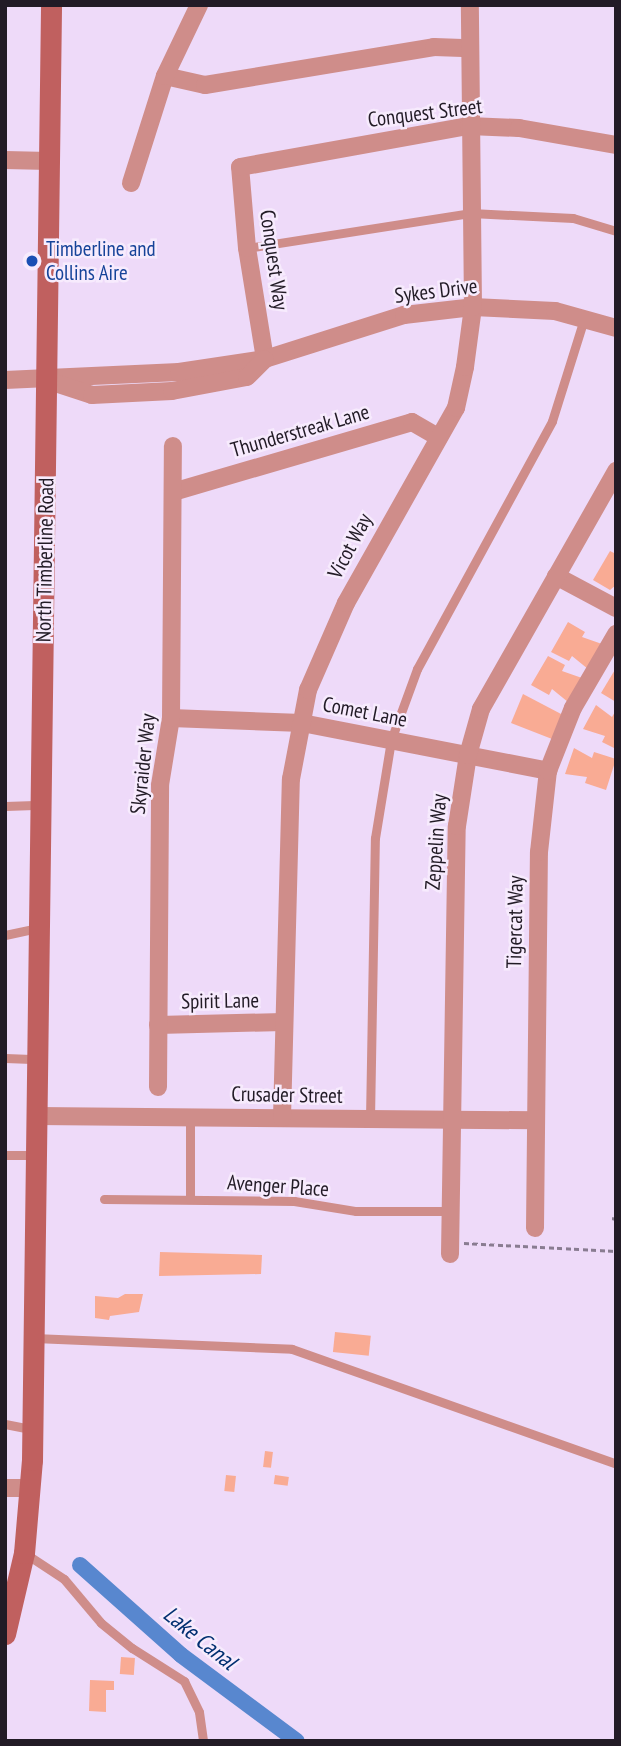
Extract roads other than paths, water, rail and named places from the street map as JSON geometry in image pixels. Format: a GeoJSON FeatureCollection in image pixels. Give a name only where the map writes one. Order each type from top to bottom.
{"type":"FeatureCollection","features":[{"type":"Feature","properties":{"kind":"main road","name":"North Timberline Road"},"geometry":{"type":"LineString","coordinates":[[5,1634],[24,1553],[31,1488],[33,1429],[51,5]]}},
{"type":"Feature","properties":{"kind":"street"},"geometry":{"type":"LineString","coordinates":[[131,183],[165,76],[199,5]]}},
{"type":"Feature","properties":{"kind":"street","name":"Vicot Way"},"geometry":{"type":"LineString","coordinates":[[282,1118],[291,779],[308,690],[346,603],[456,408],[473,307],[469,126],[470,5]]}},
{"type":"Feature","properties":{"kind":"street"},"geometry":{"type":"LineString","coordinates":[[165,76],[205,85],[434,47],[470,48]]}},
{"type":"Feature","properties":{"kind":"street","name":"Conquest Street"},"geometry":{"type":"LineString","coordinates":[[240,167],[469,126],[519,128],[616,145]]}},
{"type":"Feature","properties":{"kind":"street"},"geometry":{"type":"LineString","coordinates":[[5,160],[49,161]]}},
{"type":"Feature","properties":{"kind":"street","name":"Conquest Way"},"geometry":{"type":"LineString","coordinates":[[240,167],[247,248],[265,359]]}},
{"type":"Feature","properties":{"kind":"street","name":"Sykes Drive"},"geometry":{"type":"LineString","coordinates":[[5,380],[46,380],[92,395],[172,391],[247,377],[265,359],[404,315],[473,307],[555,311],[616,328]]}},
{"type":"Feature","properties":{"kind":"street","name":"Thunderstreak Lane"},"geometry":{"type":"LineString","coordinates":[[173,492],[412,422],[438,437]]}},
{"type":"Feature","properties":{"kind":"street","name":"Skyraider Way"},"geometry":{"type":"LineString","coordinates":[[158,1087],[160,785],[171,718],[173,446]]}},
{"type":"Feature","properties":{"kind":"street","name":"Zeppelin Way"},"geometry":{"type":"LineString","coordinates":[[450,1254],[450,1119],[457,826],[468,755],[481,709],[616,471]]}},
{"type":"Feature","properties":{"kind":"street"},"geometry":{"type":"LineString","coordinates":[[556,576],[616,608]]}},
{"type":"Feature","properties":{"kind":"street","name":"Tigercat Way"},"geometry":{"type":"LineString","coordinates":[[535,1228],[539,852],[548,771],[573,708],[616,634]]}},
{"type":"Feature","properties":{"kind":"street","name":"Comet Lane"},"geometry":{"type":"LineString","coordinates":[[171,718],[302,723],[548,771]]}},
{"type":"Feature","properties":{"kind":"street","name":"Spirit Lane"},"geometry":{"type":"LineString","coordinates":[[158,1025],[283,1023]]}},
{"type":"Feature","properties":{"kind":"street","name":"Crusader Street"},"geometry":{"type":"LineString","coordinates":[[37,1116],[536,1121]]}},
{"type":"Feature","properties":{"kind":"street"},"geometry":{"type":"LineString","coordinates":[[5,1488],[31,1488]]}},
{"type":"Feature","properties":{"kind":"lane"},"geometry":{"type":"LineString","coordinates":[[247,248],[471,213],[573,218],[616,231]]}},
{"type":"Feature","properties":{"kind":"lane"},"geometry":{"type":"LineString","coordinates":[[370,1119],[375,838],[391,740],[417,669],[552,421],[584,320]]}},
{"type":"Feature","properties":{"kind":"lane"},"geometry":{"type":"LineString","coordinates":[[5,806],[42,805]]}},
{"type":"Feature","properties":{"kind":"lane"},"geometry":{"type":"LineString","coordinates":[[5,935],[40,928]]}},
{"type":"Feature","properties":{"kind":"lane"},"geometry":{"type":"LineString","coordinates":[[5,1058],[38,1059]]}},
{"type":"Feature","properties":{"kind":"lane"},"geometry":{"type":"LineString","coordinates":[[190,1117],[190,1199]]}},
{"type":"Feature","properties":{"kind":"lane"},"geometry":{"type":"LineString","coordinates":[[5,1155],[37,1156]]}},
{"type":"Feature","properties":{"kind":"lane","name":"Avenger Place"},"geometry":{"type":"LineString","coordinates":[[104,1199],[293,1201],[356,1211],[450,1211]]}},
{"type":"Feature","properties":{"kind":"lane"},"geometry":{"type":"LineString","coordinates":[[34,1338],[292,1349],[616,1464]]}},
{"type":"Feature","properties":{"kind":"lane"},"geometry":{"type":"LineString","coordinates":[[5,1424],[33,1429]]}},
{"type":"Feature","properties":{"kind":"lane"},"geometry":{"type":"LineString","coordinates":[[24,1553],[64,1579],[122,1640],[184,1681],[199,1712],[202,1741]]}},
{"type":"Feature","properties":{"kind":"waterway","name":"Lake Canal"},"geometry":{"type":"LineString","coordinates":[[80,1565],[181,1655],[297,1741]]}},
{"type":"Feature","properties":{"kind":"place","name":"Timberline and Collins Aire"},"geometry":{"type":"Point","coordinates":[32,261]}}]}
